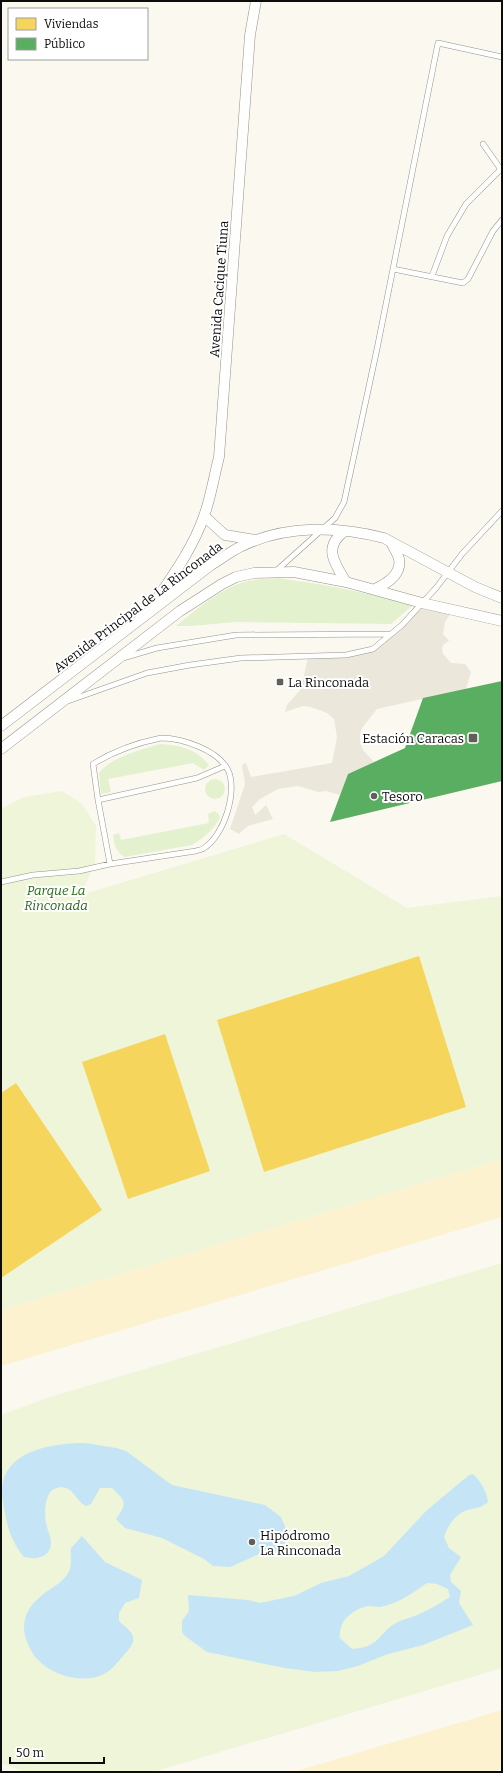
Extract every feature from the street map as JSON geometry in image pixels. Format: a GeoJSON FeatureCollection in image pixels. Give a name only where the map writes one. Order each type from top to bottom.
{"type":"FeatureCollection","features":[{"type":"Feature","properties":{"kind":"street","name":"Avenida Cacique Tiuna"},"geometry":{"type":"LineString","coordinates":[[148,612],[179,565],[204,516],[220,450],[250,35],[256,1]]}},
{"type":"Feature","properties":{"kind":"street"},"geometry":{"type":"LineString","coordinates":[[204,516],[225,535],[258,540]]}},
{"type":"Feature","properties":{"kind":"street","name":"Avenida Principal de La Rinconada"},"geometry":{"type":"LineString","coordinates":[[1,726],[210,566],[242,546],[278,533],[298,530],[322,530],[345,531],[371,535],[391,542],[476,587],[502,598]]}},
{"type":"Feature","properties":{"kind":"street"},"geometry":{"type":"LineString","coordinates":[[345,531],[338,536],[332,546],[332,555],[335,564],[346,582]]}},
{"type":"Feature","properties":{"kind":"street"},"geometry":{"type":"LineString","coordinates":[[375,589],[387,583],[394,576],[398,568],[399,559],[391,542]]}},
{"type":"Feature","properties":{"kind":"street"},"geometry":{"type":"LineString","coordinates":[[1,749],[180,611],[222,584],[236,577],[254,573],[294,572],[346,582],[422,603],[502,621]]}},
{"type":"Feature","properties":{"kind":"lane"},"geometry":{"type":"LineString","coordinates":[[275,572],[335,518],[344,502],[393,269],[438,43],[502,57]]}},
{"type":"Feature","properties":{"kind":"lane"},"geometry":{"type":"LineString","coordinates":[[432,276],[447,236],[466,204],[501,169],[483,144]]}},
{"type":"Feature","properties":{"kind":"lane"},"geometry":{"type":"LineString","coordinates":[[393,269],[463,283],[468,279],[493,231],[502,220]]}},
{"type":"Feature","properties":{"kind":"lane"},"geometry":{"type":"LineString","coordinates":[[60,704],[154,672],[190,665],[241,658],[346,656],[373,649],[422,603],[462,554],[502,511]]}},
{"type":"Feature","properties":{"kind":"lane"},"geometry":{"type":"LineString","coordinates":[[117,660],[157,648],[236,635],[390,634]]}},
{"type":"Feature","properties":{"kind":"lane"},"geometry":{"type":"LineString","coordinates":[[1,882],[33,875],[79,871],[110,864],[196,851],[205,848],[224,825],[232,794],[229,771],[225,766],[216,758],[194,745],[177,740],[161,738],[135,744],[109,754],[93,764],[110,864]]}},
{"type":"Feature","properties":{"kind":"lane"},"geometry":{"type":"LineString","coordinates":[[98,800],[197,778],[225,766]]}},
{"type":"Feature","properties":{"kind":"green space"},"geometry":{"type":"Polygon","coordinates":[[[277,578],[346,589],[413,605],[391,624],[236,622],[176,626],[212,598],[232,587],[253,580],[277,578]]]}},
{"type":"Feature","properties":{"kind":"green space"},"geometry":{"type":"Polygon","coordinates":[[[160,744],[174,745],[187,749],[199,755],[209,765],[204,770],[193,763],[108,779],[111,792],[101,794],[99,773],[104,768],[110,763],[127,755],[160,744]]]}},
{"type":"Feature","properties":{"kind":"green space"},"geometry":{"type":"Polygon","coordinates":[[[215,779],[222,782],[225,789],[222,796],[215,799],[208,796],[205,789],[208,782],[215,779]]]}},
{"type":"Feature","properties":{"kind":"green space","name":"Parque La Rinconada"},"geometry":{"type":"Polygon","coordinates":[[[62,791],[82,804],[96,826],[95,863],[81,895],[284,834],[407,908],[502,896],[502,1159],[1,1310],[1,809],[24,797],[62,791]]]}},
{"type":"Feature","properties":{"kind":"green space"},"geometry":{"type":"Polygon","coordinates":[[[214,811],[218,813],[220,818],[208,833],[192,845],[124,857],[117,850],[113,835],[119,833],[121,840],[209,823],[208,814],[214,811]]]}},
{"type":"Feature","properties":{"kind":"green space","name":"Hipódromo La Rinconada"},"geometry":{"type":"Polygon","coordinates":[[[502,1263],[502,1668],[153,1772],[24,1772],[1,1763],[1,1415],[47,1398],[502,1263]]]}},
{"type":"Feature","properties":{"kind":"sand"},"geometry":{"type":"Polygon","coordinates":[[[502,1159],[502,1217],[1,1366],[1,1310],[502,1159]]]}},
{"type":"Feature","properties":{"kind":"sand"},"geometry":{"type":"Polygon","coordinates":[[[502,1710],[502,1769],[491,1772],[293,1772],[502,1710]]]}},
{"type":"Feature","properties":{"kind":"shaded area"},"geometry":{"type":"Polygon","coordinates":[[[422,603],[453,610],[445,622],[443,634],[449,641],[444,644],[442,648],[443,654],[451,663],[465,664],[471,672],[466,689],[377,709],[362,728],[360,735],[360,743],[363,750],[374,762],[348,774],[340,795],[326,791],[318,792],[298,786],[278,789],[260,799],[252,807],[255,815],[266,805],[273,819],[248,826],[239,834],[230,829],[245,784],[242,765],[246,763],[251,777],[332,763],[337,737],[334,719],[327,713],[311,707],[303,706],[285,712],[287,705],[301,689],[308,657],[346,655],[373,649],[422,603]]]}},
{"type":"Feature","properties":{"kind":"water"},"geometry":{"type":"Polygon","coordinates":[[[85,1443],[126,1451],[172,1485],[265,1505],[281,1517],[285,1526],[286,1541],[283,1547],[271,1553],[257,1555],[230,1567],[213,1566],[204,1559],[162,1538],[125,1528],[116,1519],[120,1514],[123,1502],[120,1496],[112,1488],[100,1488],[91,1504],[86,1506],[80,1502],[69,1489],[60,1487],[51,1491],[47,1499],[45,1509],[46,1523],[51,1538],[48,1552],[46,1555],[38,1558],[24,1557],[12,1536],[4,1509],[2,1486],[7,1471],[24,1455],[36,1450],[61,1444],[85,1443]]]}},
{"type":"Feature","properties":{"kind":"water"},"geometry":{"type":"Polygon","coordinates":[[[473,1474],[481,1484],[485,1490],[488,1502],[482,1506],[465,1511],[458,1515],[449,1525],[444,1537],[449,1548],[461,1557],[450,1575],[451,1582],[461,1591],[459,1603],[473,1625],[423,1645],[388,1654],[358,1666],[338,1671],[315,1672],[285,1668],[207,1652],[185,1636],[182,1632],[182,1621],[189,1611],[188,1595],[248,1600],[260,1603],[294,1596],[321,1583],[349,1576],[384,1556],[426,1511],[469,1475],[473,1474]],[[427,1583],[405,1598],[386,1606],[368,1606],[357,1610],[347,1617],[341,1627],[340,1638],[352,1649],[361,1648],[374,1643],[385,1631],[396,1623],[426,1611],[450,1597],[448,1589],[437,1584],[427,1583]]]}},
{"type":"Feature","properties":{"kind":"water"},"geometry":{"type":"Polygon","coordinates":[[[82,1536],[105,1562],[142,1580],[139,1598],[125,1603],[119,1613],[119,1621],[129,1630],[132,1635],[133,1642],[131,1646],[108,1671],[93,1678],[83,1679],[63,1675],[45,1666],[32,1652],[27,1643],[24,1626],[28,1611],[32,1605],[38,1598],[60,1582],[68,1573],[71,1567],[71,1548],[82,1536]]]}},
{"type":"Feature","properties":{"kind":"building: Viviendas"},"geometry":{"type":"Polygon","coordinates":[[[419,956],[466,1107],[264,1172],[217,1020],[419,956]]]}},
{"type":"Feature","properties":{"kind":"building: Viviendas"},"geometry":{"type":"Polygon","coordinates":[[[165,1034],[210,1171],[128,1199],[82,1062],[165,1034]]]}},
{"type":"Feature","properties":{"kind":"building: Viviendas"},"geometry":{"type":"Polygon","coordinates":[[[16,1083],[102,1210],[1,1278],[1,1093],[16,1083]]]}},
{"type":"Feature","properties":{"kind":"building: Público"},"geometry":{"type":"Polygon","coordinates":[[[502,681],[502,781],[330,822],[348,774],[405,748],[423,698],[502,681]]]}},
{"type":"Feature","properties":{"kind":"place","name":"La Rinconada"},"geometry":{"type":"Point","coordinates":[280,682]}},
{"type":"Feature","properties":{"kind":"place","name":"Estación Caracas"},"geometry":{"type":"Point","coordinates":[473,738]}},
{"type":"Feature","properties":{"kind":"place","name":"Tesoro"},"geometry":{"type":"Point","coordinates":[374,796]}},
{"type":"Feature","properties":{"kind":"place","name":"Hipódromo La Rinconada"},"geometry":{"type":"Point","coordinates":[252,1542]}}]}
